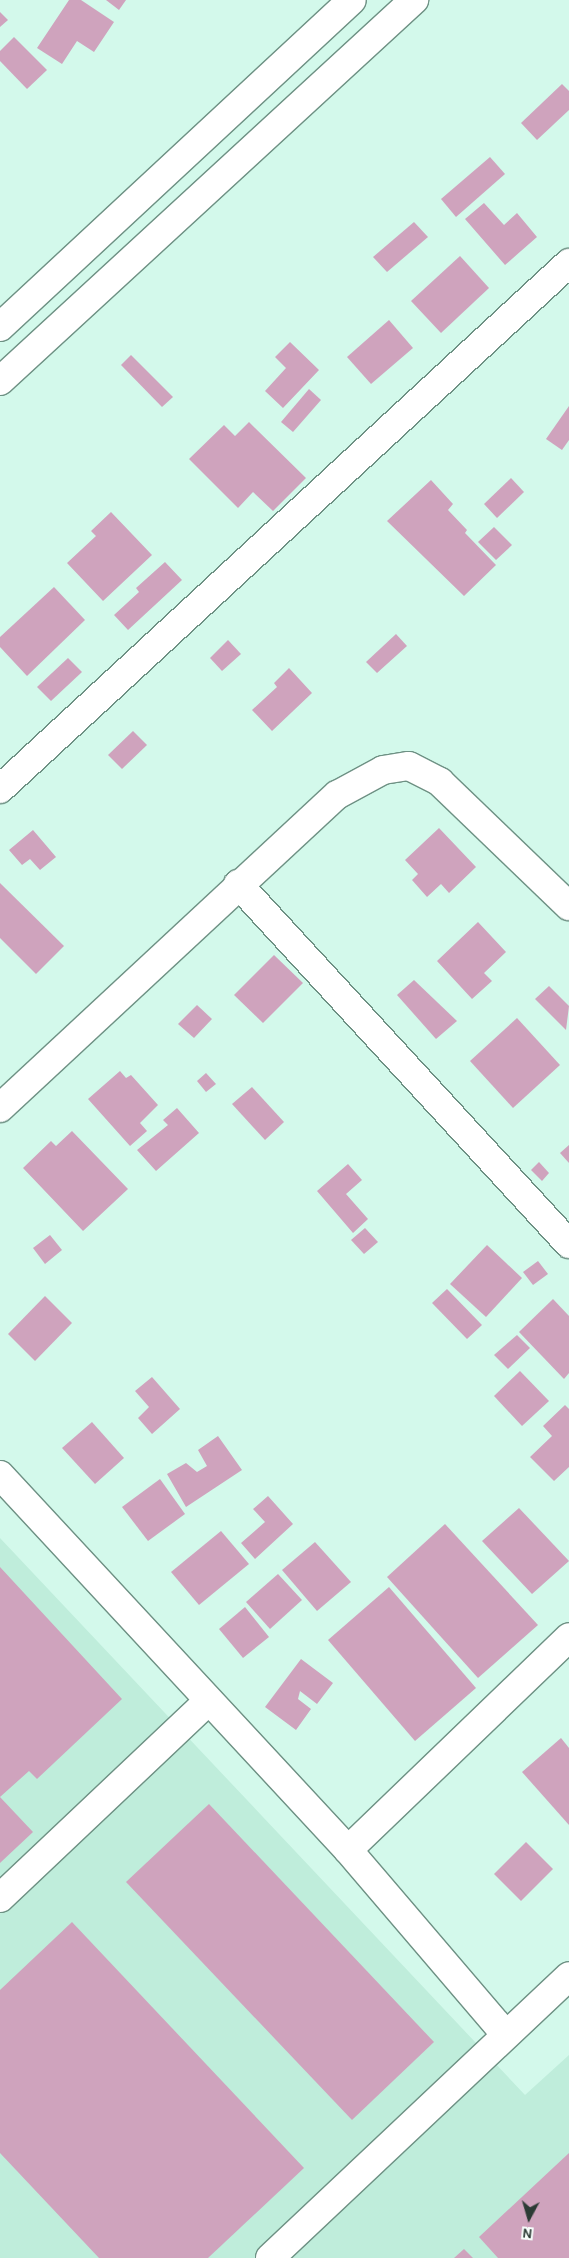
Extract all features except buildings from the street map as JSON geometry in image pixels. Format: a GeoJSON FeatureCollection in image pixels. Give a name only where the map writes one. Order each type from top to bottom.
{"type":"FeatureCollection","features":[{"type":"Feature","properties":{"kind":"street"},"geometry":{"type":"LineString","coordinates":[[0,327],[352,0]]}},
{"type":"Feature","properties":{"kind":"street"},"geometry":{"type":"LineString","coordinates":[[0,381],[414,0]]}},
{"type":"Feature","properties":{"kind":"street"},"geometry":{"type":"LineString","coordinates":[[0,789],[569,264]]}},
{"type":"Feature","properties":{"kind":"street"},"geometry":{"type":"LineString","coordinates":[[0,1108],[238,884],[337,795],[383,770],[409,766],[440,782],[569,906]]}},
{"type":"Feature","properties":{"kind":"street"},"geometry":{"type":"LineString","coordinates":[[238,884],[569,1244]]}},
{"type":"Feature","properties":{"kind":"street"},"geometry":{"type":"LineString","coordinates":[[0,1474],[207,1702],[348,1850],[506,2035]]}},
{"type":"Feature","properties":{"kind":"street"},"geometry":{"type":"LineString","coordinates":[[348,1850],[569,1637]]}},
{"type":"Feature","properties":{"kind":"street"},"geometry":{"type":"LineString","coordinates":[[0,1898],[207,1702]]}},
{"type":"Feature","properties":{"kind":"street"},"geometry":{"type":"LineString","coordinates":[[270,2258],[569,1976]]}},
{"type":"Feature","properties":{"kind":"shaded area"},"geometry":{"type":"Polygon","coordinates":[[[0,1538],[525,2095],[569,2055],[569,2258],[0,2258],[0,1538]]]}}]}
